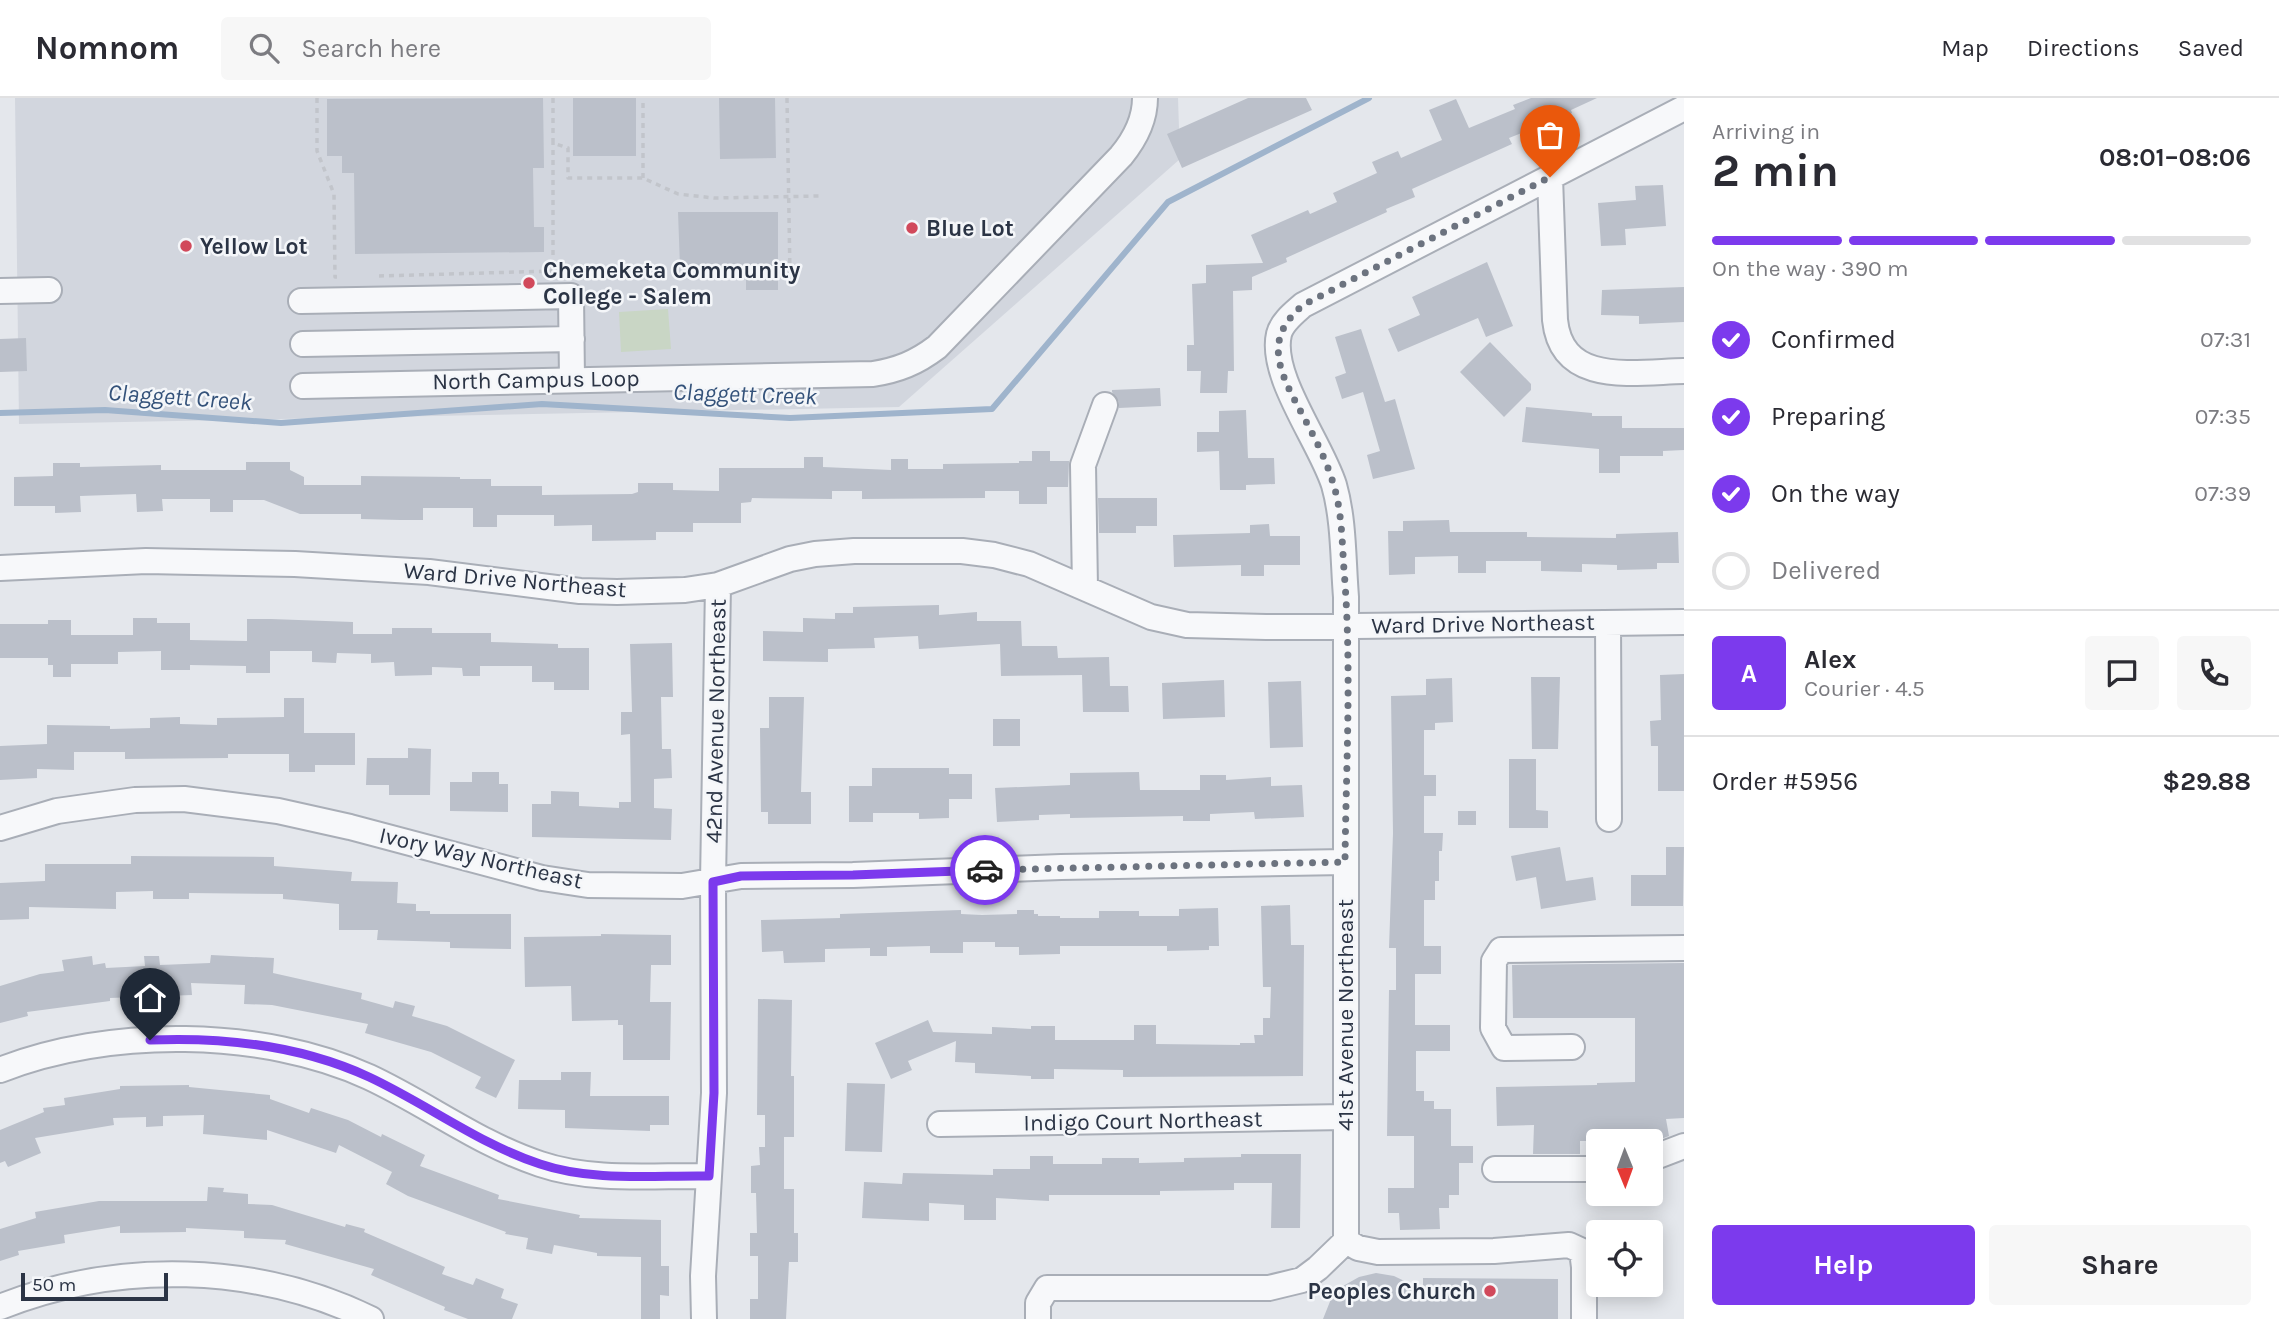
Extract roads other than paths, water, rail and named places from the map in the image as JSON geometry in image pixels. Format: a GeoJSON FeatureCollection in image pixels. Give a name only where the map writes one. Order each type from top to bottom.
{"type":"FeatureCollection","features":[{"type":"Feature","properties":{"kind":"street","name":"North Campus Loop"},"geometry":{"type":"LineString","coordinates":[[303,386],[873,374],[895,371],[918,362],[937,347],[1130,145],[1140,127],[1144,98]]}},
{"type":"Feature","properties":{"kind":"street"},"geometry":{"type":"LineString","coordinates":[[1684,108],[1550,177],[1555,320],[1557,338],[1565,354],[1598,371],[1684,371]]}},
{"type":"Feature","properties":{"kind":"street","name":"41st Avenue Northeast"},"geometry":{"type":"LineString","coordinates":[[1346,1236],[1347,626],[1341,525],[1334,486],[1326,463],[1287,386],[1279,350],[1279,333],[1290,316],[1303,305],[1550,177]]}},
{"type":"Feature","properties":{"kind":"street"},"geometry":{"type":"LineString","coordinates":[[0,291],[49,290]]}},
{"type":"Feature","properties":{"kind":"street"},"geometry":{"type":"LineString","coordinates":[[301,301],[571,296],[572,379]]}},
{"type":"Feature","properties":{"kind":"street"},"geometry":{"type":"LineString","coordinates":[[303,344],[572,339]]}},
{"type":"Feature","properties":{"kind":"street"},"geometry":{"type":"LineString","coordinates":[[1085,588],[1083,464],[1105,405]]}},
{"type":"Feature","properties":{"kind":"street","name":"Ward Drive Northeast"},"geometry":{"type":"LineString","coordinates":[[0,568],[146,561],[241,562],[429,572],[580,591],[685,590],[718,585],[790,559],[815,554],[855,551],[962,551],[994,555],[1028,564],[1151,617],[1187,625],[1222,627],[1684,622]]}},
{"type":"Feature","properties":{"kind":"street","name":"42nd Avenue Northeast"},"geometry":{"type":"LineString","coordinates":[[704,1319],[714,1093],[713,882],[718,585]]}},
{"type":"Feature","properties":{"kind":"street"},"geometry":{"type":"LineString","coordinates":[[1608,623],[1609,819]]}},
{"type":"Feature","properties":{"kind":"street","name":"Ivory Way Northeast"},"geometry":{"type":"LineString","coordinates":[[0,828],[57,811],[135,800],[184,799],[278,811],[350,827],[542,878],[588,885],[682,886],[741,876],[1345,862]]}},
{"type":"Feature","properties":{"kind":"street"},"geometry":{"type":"LineString","coordinates":[[1573,1047],[1504,1048],[1493,1028],[1494,961],[1501,950],[1684,948]]}},
{"type":"Feature","properties":{"kind":"street"},"geometry":{"type":"LineString","coordinates":[[0,1070],[51,1055],[128,1041],[208,1040],[248,1044],[329,1062],[369,1077],[507,1152],[542,1165],[587,1174],[709,1176]]}},
{"type":"Feature","properties":{"kind":"street","name":"Indigo Court Northeast"},"geometry":{"type":"LineString","coordinates":[[940,1124],[1345,1117]]}},
{"type":"Feature","properties":{"kind":"street"},"geometry":{"type":"LineString","coordinates":[[1663,1154],[1684,1146]]}},
{"type":"Feature","properties":{"kind":"street"},"geometry":{"type":"LineString","coordinates":[[1495,1169],[1586,1169]]}},
{"type":"Feature","properties":{"kind":"street"},"geometry":{"type":"LineString","coordinates":[[1038,1319],[1038,1303],[1047,1288],[1269,1288],[1302,1280],[1346,1236],[1358,1248],[1378,1252],[1494,1251],[1569,1245],[1582,1251],[1584,1319]]}},
{"type":"Feature","properties":{"kind":"street"},"geometry":{"type":"LineString","coordinates":[[0,1307],[58,1287],[117,1275],[174,1274],[218,1276],[290,1289],[327,1300],[371,1319]]}},
{"type":"Feature","properties":{"kind":"waterway","name":"Claggett Creek"},"geometry":{"type":"LineString","coordinates":[[0,413],[105,410],[281,423],[542,404],[790,418],[992,409],[1168,202],[1369,98]]}},
{"type":"Feature","properties":{"kind":"place","name":"Blue Lot"},"geometry":{"type":"Point","coordinates":[912,228]}},
{"type":"Feature","properties":{"kind":"place","name":"Yellow Lot"},"geometry":{"type":"Point","coordinates":[186,246]}},
{"type":"Feature","properties":{"kind":"place","name":"Chemeketa Community College - Salem"},"geometry":{"type":"Point","coordinates":[529,283]}},
{"type":"Feature","properties":{"kind":"place","name":"Peoples Church"},"geometry":{"type":"Point","coordinates":[1490,1291]}}]}
